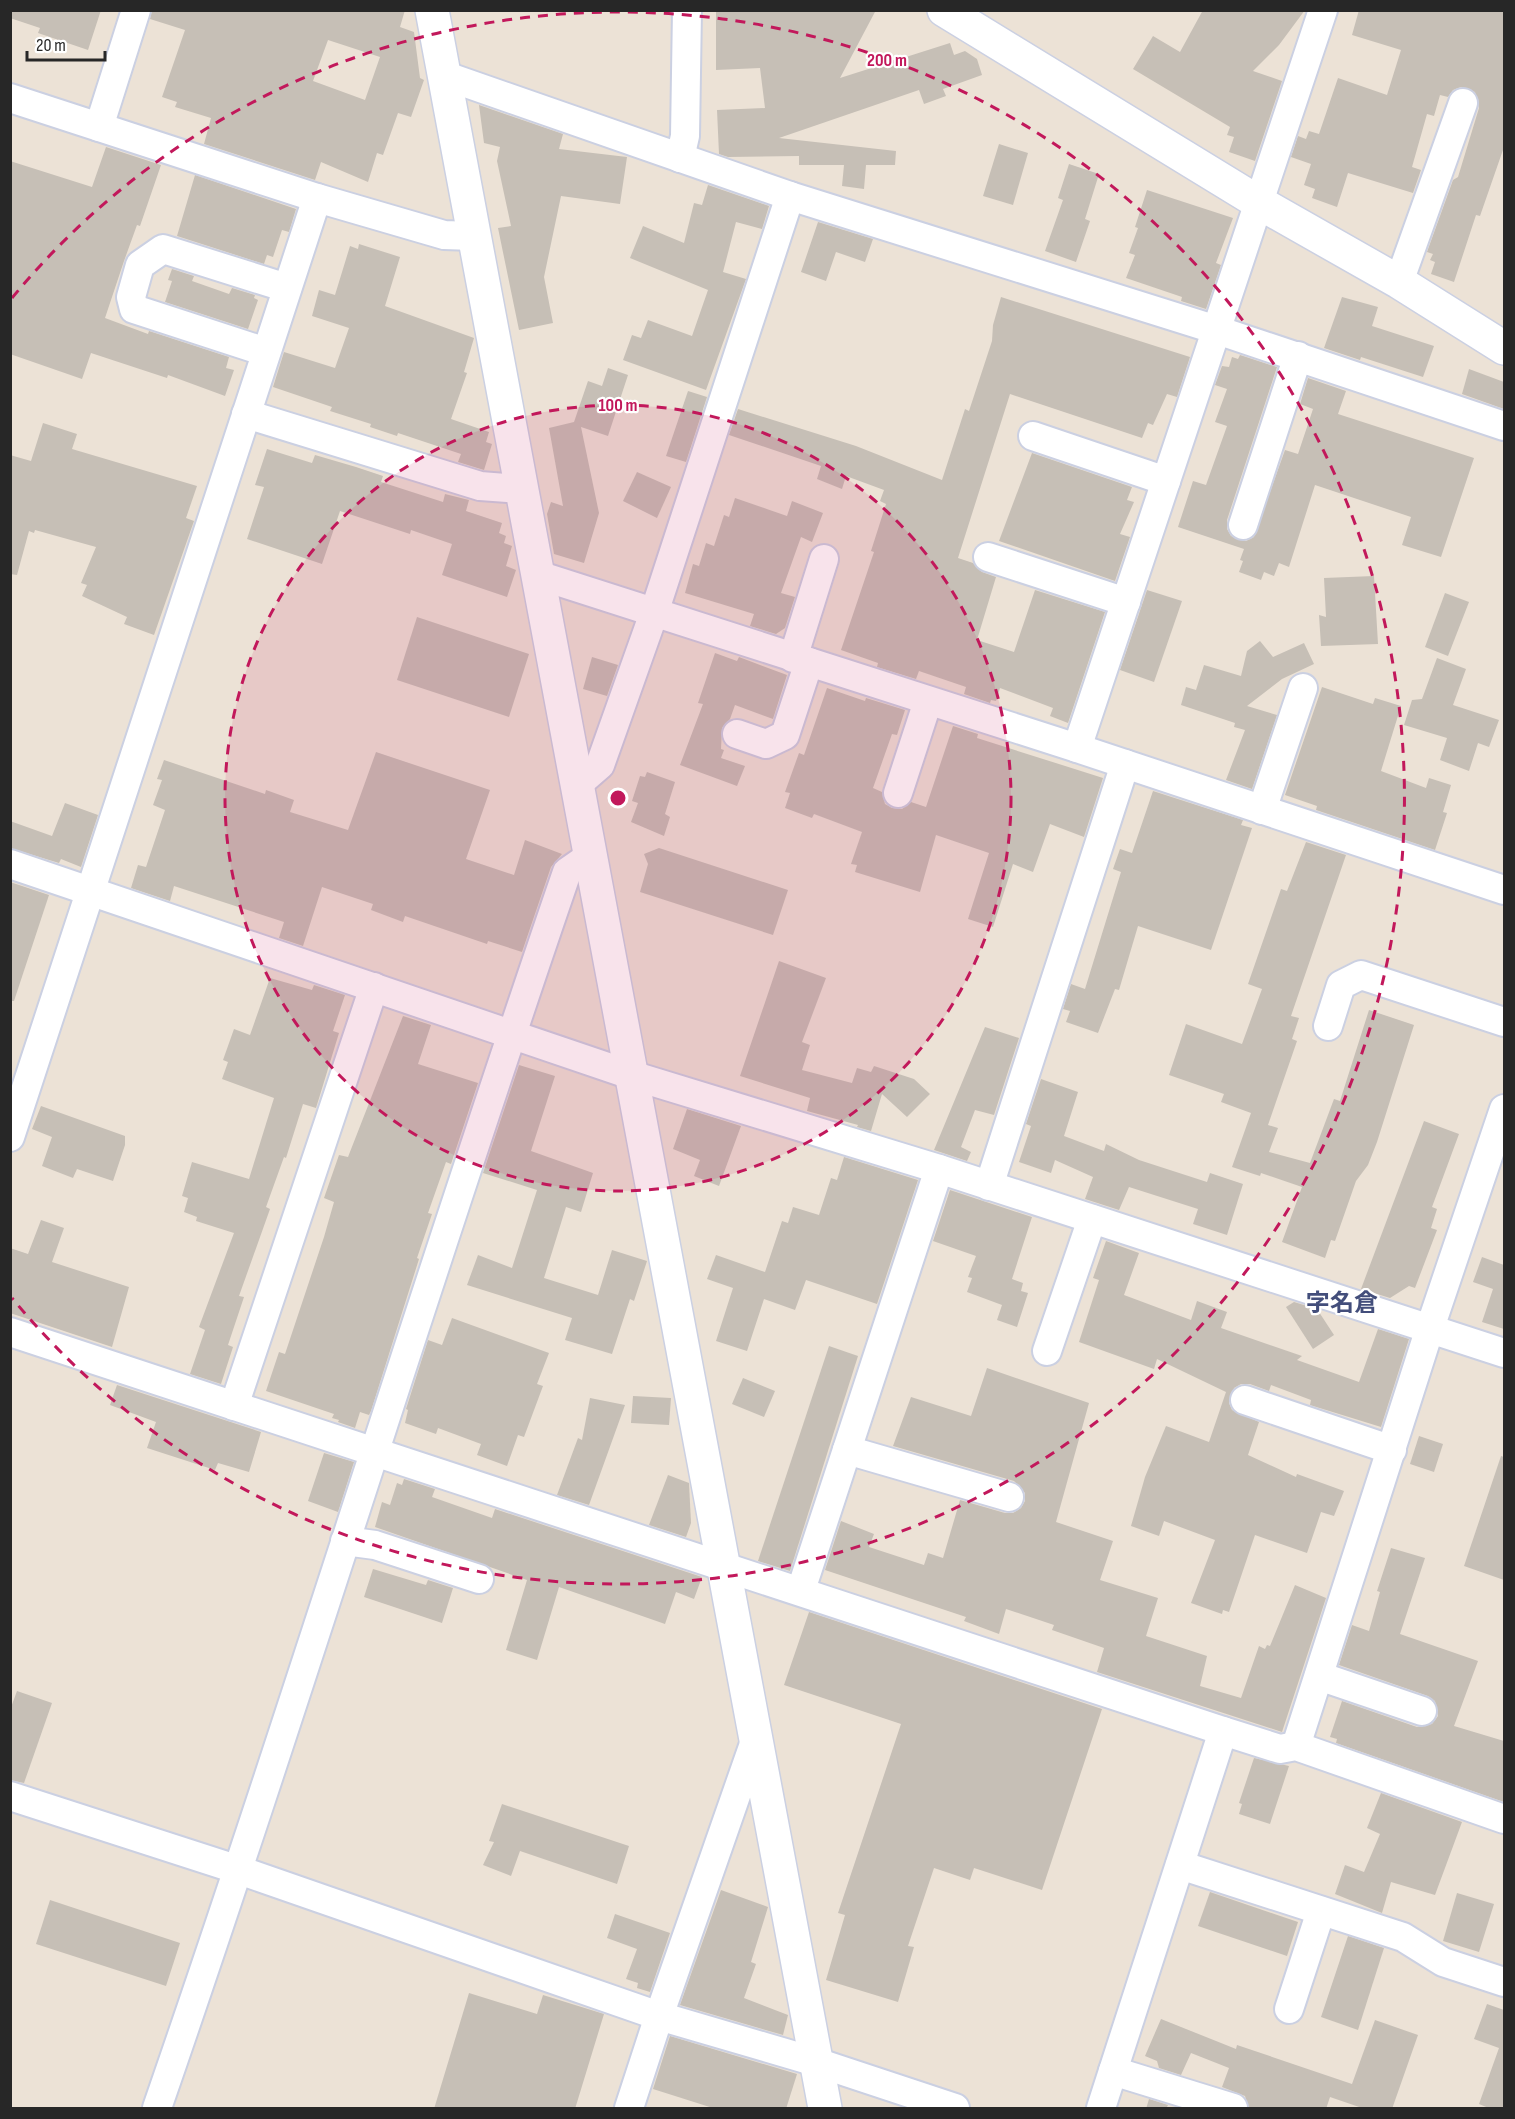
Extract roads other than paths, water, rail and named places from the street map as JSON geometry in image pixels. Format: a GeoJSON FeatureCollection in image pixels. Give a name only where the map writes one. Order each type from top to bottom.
{"type":"FeatureCollection","features":[{"type":"Feature","properties":{"kind":"street"},"geometry":{"type":"LineString","coordinates":[[99,127],[136,10]]}},
{"type":"Feature","properties":{"kind":"street"},"geometry":{"type":"LineString","coordinates":[[432,10],[825,2109]]}},
{"type":"Feature","properties":{"kind":"street"},"geometry":{"type":"LineString","coordinates":[[680,158],[685,136],[687,10]]}},
{"type":"Feature","properties":{"kind":"street"},"geometry":{"type":"LineString","coordinates":[[1077,748],[1323,10]]}},
{"type":"Feature","properties":{"kind":"street"},"geometry":{"type":"LineString","coordinates":[[954,13],[1258,202],[1399,282],[1504,348]]}},
{"type":"Feature","properties":{"kind":"street"},"geometry":{"type":"LineString","coordinates":[[446,76],[790,196],[1298,356],[1504,426]]}},
{"type":"Feature","properties":{"kind":"street"},"geometry":{"type":"LineString","coordinates":[[10,98],[317,198],[444,235],[473,236]]}},
{"type":"Feature","properties":{"kind":"street"},"geometry":{"type":"LineString","coordinates":[[1399,282],[1463,103]]}},
{"type":"Feature","properties":{"kind":"street"},"geometry":{"type":"LineString","coordinates":[[577,785],[600,765],[654,613],[790,196]]}},
{"type":"Feature","properties":{"kind":"street"},"geometry":{"type":"LineString","coordinates":[[10,1137],[317,198]]}},
{"type":"Feature","properties":{"kind":"street"},"geometry":{"type":"LineString","coordinates":[[266,352],[134,309],[131,297],[141,265],[164,249],[287,288]]}},
{"type":"Feature","properties":{"kind":"street"},"geometry":{"type":"LineString","coordinates":[[1242,525],[1298,356]]}},
{"type":"Feature","properties":{"kind":"street"},"geometry":{"type":"LineString","coordinates":[[246,414],[480,486],[521,489]]}},
{"type":"Feature","properties":{"kind":"street"},"geometry":{"type":"LineString","coordinates":[[1033,436],[1166,481]]}},
{"type":"Feature","properties":{"kind":"street"},"geometry":{"type":"LineString","coordinates":[[988,557],[1126,602]]}},
{"type":"Feature","properties":{"kind":"street"},"geometry":{"type":"LineString","coordinates":[[737,734],[766,744],[785,735],[824,559]]}},
{"type":"Feature","properties":{"kind":"street"},"geometry":{"type":"LineString","coordinates":[[538,575],[1077,748],[1504,890]]}},
{"type":"Feature","properties":{"kind":"street"},"geometry":{"type":"LineString","coordinates":[[1262,810],[1303,688]]}},
{"type":"Feature","properties":{"kind":"street"},"geometry":{"type":"LineString","coordinates":[[898,793],[928,701]]}},
{"type":"Feature","properties":{"kind":"street"},"geometry":{"type":"LineString","coordinates":[[989,1186],[1125,764]]}},
{"type":"Feature","properties":{"kind":"street"},"geometry":{"type":"LineString","coordinates":[[157,2109],[239,1870],[511,1035],[567,872],[590,856]]}},
{"type":"Feature","properties":{"kind":"street"},"geometry":{"type":"LineString","coordinates":[[10,864],[631,1075],[939,1169],[1504,1353]]}},
{"type":"Feature","properties":{"kind":"street"},"geometry":{"type":"LineString","coordinates":[[1328,1026],[1341,985],[1361,975],[1504,1022]]}},
{"type":"Feature","properties":{"kind":"street"},"geometry":{"type":"LineString","coordinates":[[234,1406],[374,987]]}},
{"type":"Feature","properties":{"kind":"street"},"geometry":{"type":"LineString","coordinates":[[1296,1746],[1430,1328],[1504,1109]]}},
{"type":"Feature","properties":{"kind":"street"},"geometry":{"type":"LineString","coordinates":[[801,1590],[939,1169]]}},
{"type":"Feature","properties":{"kind":"street"},"geometry":{"type":"LineString","coordinates":[[1047,1351],[1092,1219]]}},
{"type":"Feature","properties":{"kind":"street"},"geometry":{"type":"LineString","coordinates":[[10,1332],[723,1567],[801,1590],[1223,1731],[1280,1749],[1296,1746],[1504,1819]]}},
{"type":"Feature","properties":{"kind":"street"},"geometry":{"type":"LineString","coordinates":[[1245,1400],[1392,1450]]}},
{"type":"Feature","properties":{"kind":"street"},"geometry":{"type":"LineString","coordinates":[[847,1450],[1009,1497]]}},
{"type":"Feature","properties":{"kind":"street"},"geometry":{"type":"LineString","coordinates":[[345,1541],[375,1545],[479,1579]]}},
{"type":"Feature","properties":{"kind":"street"},"geometry":{"type":"LineString","coordinates":[[1319,1676],[1422,1711]]}},
{"type":"Feature","properties":{"kind":"street"},"geometry":{"type":"LineString","coordinates":[[1101,2109],[1223,1731]]}},
{"type":"Feature","properties":{"kind":"street"},"geometry":{"type":"LineString","coordinates":[[629,2109],[756,1738]]}},
{"type":"Feature","properties":{"kind":"street"},"geometry":{"type":"LineString","coordinates":[[10,1796],[239,1870],[659,2016],[816,2062],[954,2109]]}},
{"type":"Feature","properties":{"kind":"street"},"geometry":{"type":"LineString","coordinates":[[1180,1865],[1403,1937],[1443,1962],[1504,1982]]}},
{"type":"Feature","properties":{"kind":"street"},"geometry":{"type":"LineString","coordinates":[[1289,2009],[1321,1911]]}},
{"type":"Feature","properties":{"kind":"street"},"geometry":{"type":"LineString","coordinates":[[1113,2072],[1233,2109]]}},
{"type":"Feature","properties":{"kind":"district","name":"字名倉"},"geometry":{"type":"Point","coordinates":[1342,1303]}}]}
